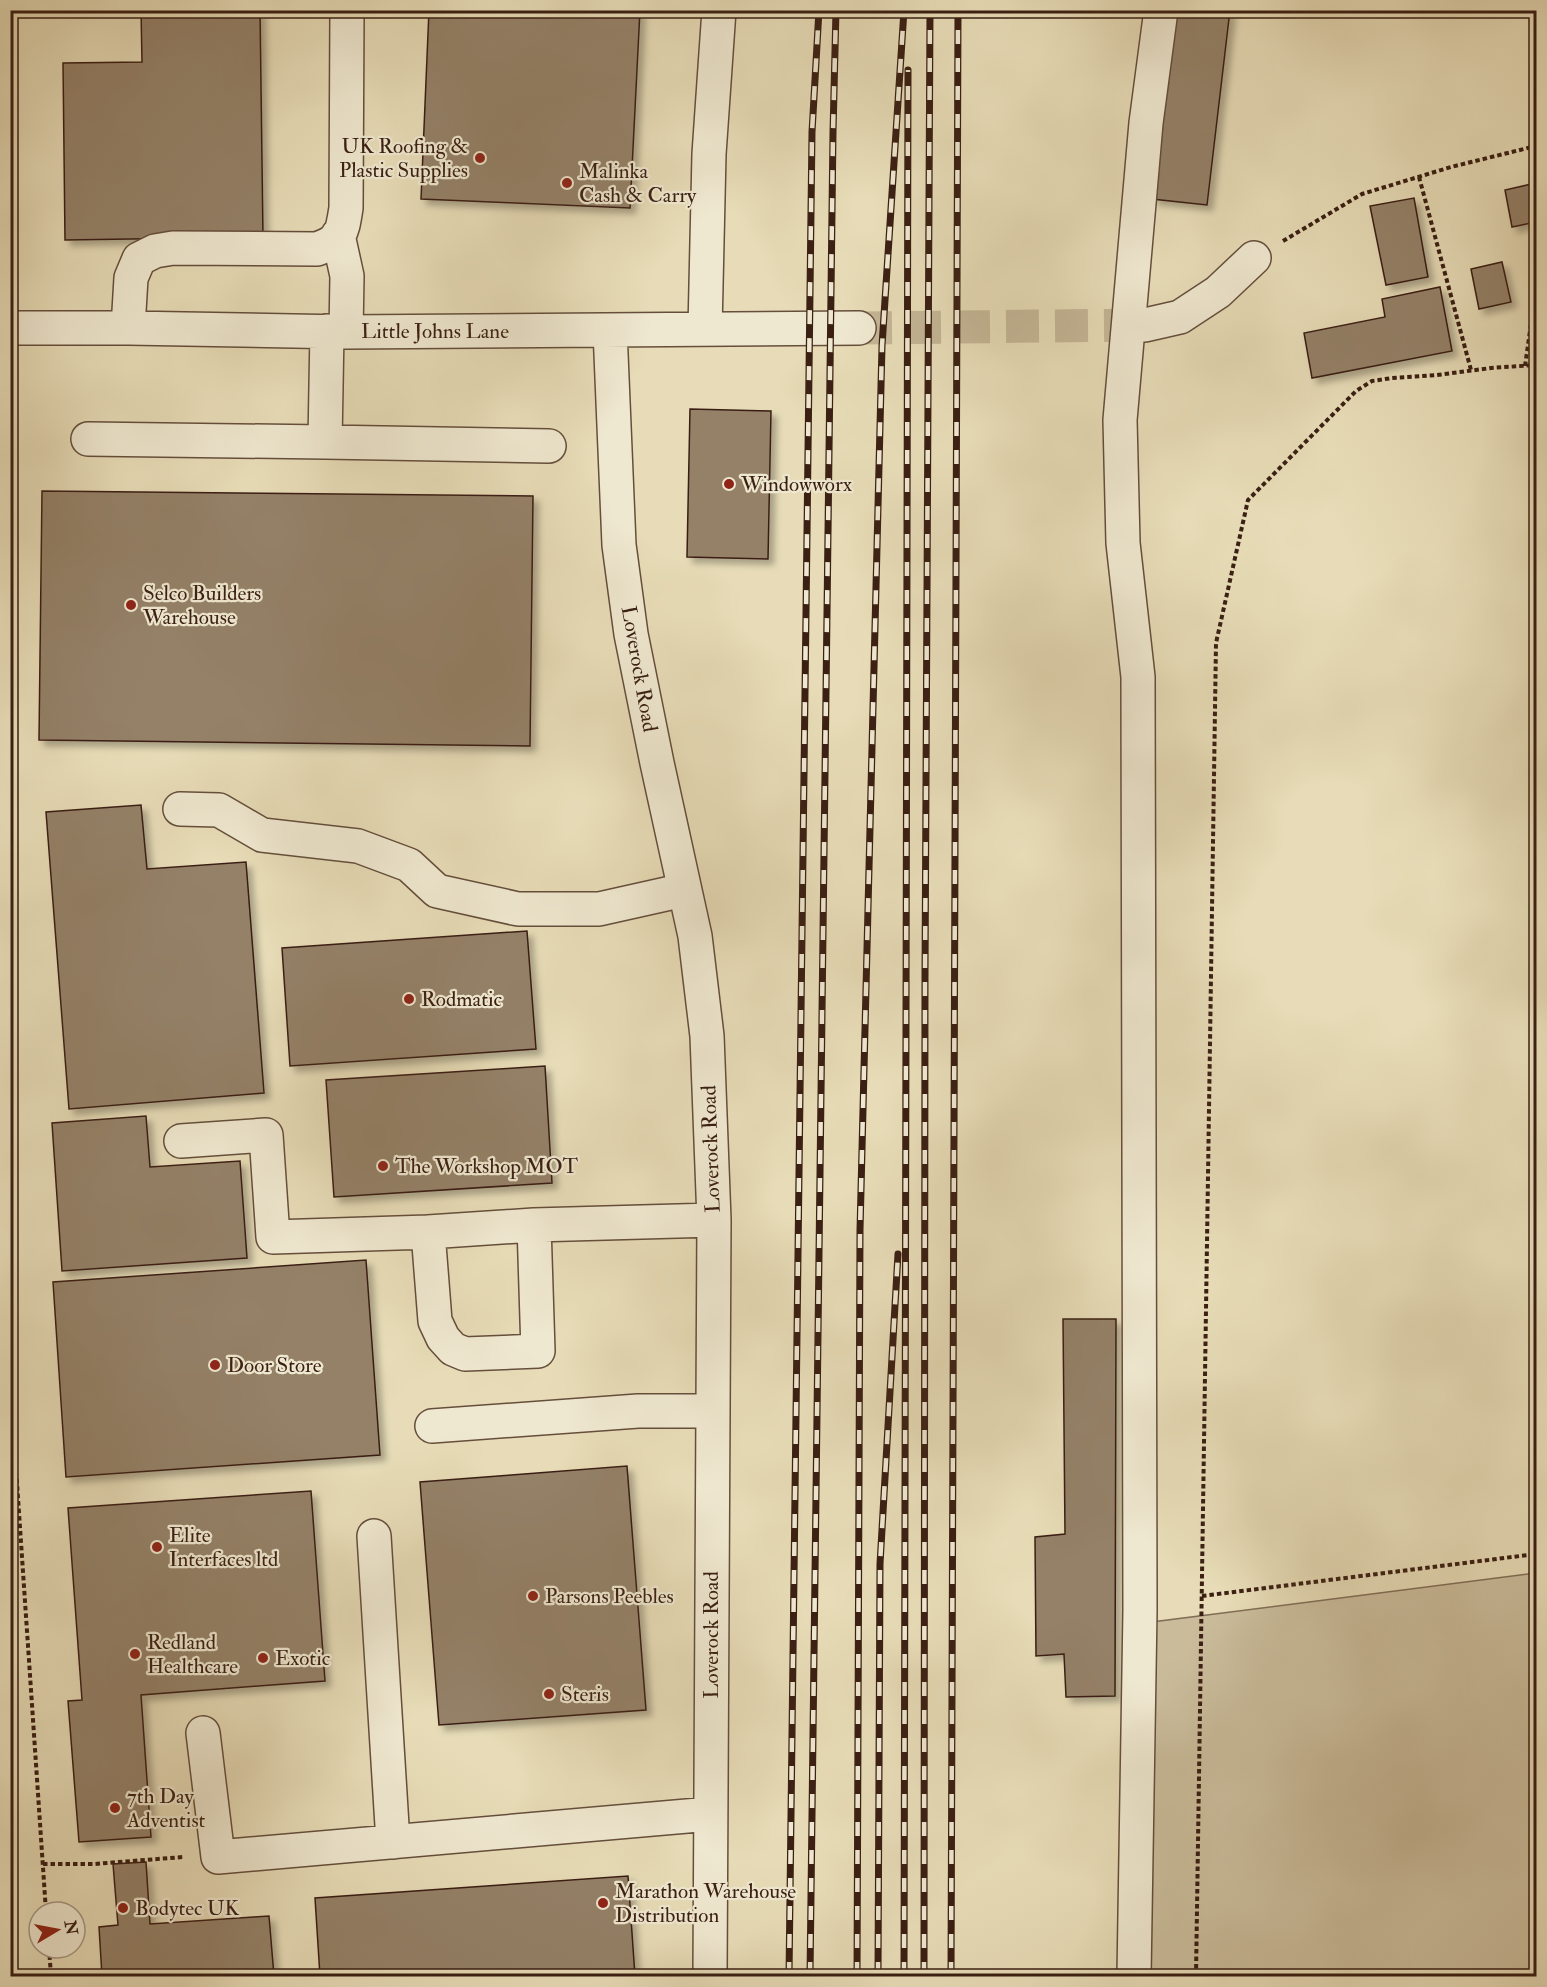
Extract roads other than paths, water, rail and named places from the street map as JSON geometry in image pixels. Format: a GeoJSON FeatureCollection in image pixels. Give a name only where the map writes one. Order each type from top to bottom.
{"type":"FeatureCollection","features":[{"type":"Feature","properties":{"kind":"street"},"geometry":{"type":"LineString","coordinates":[[128,328],[131,278],[139,259],[155,251],[173,248],[317,249],[332,244],[339,235],[342,230],[345,208],[347,10]]}},
{"type":"Feature","properties":{"kind":"street"},"geometry":{"type":"LineString","coordinates":[[705,329],[709,154],[718,10]]}},
{"type":"Feature","properties":{"kind":"street"},"geometry":{"type":"LineString","coordinates":[[1134,1977],[1140,1610],[1138,689],[1124,543],[1120,420],[1146,123],[1161,10]]}},
{"type":"Feature","properties":{"kind":"street"},"geometry":{"type":"LineString","coordinates":[[325,442],[336,332],[347,276],[339,235]]}},
{"type":"Feature","properties":{"kind":"street"},"geometry":{"type":"LineString","coordinates":[[1145,325],[1180,317],[1218,291],[1254,258]]}},
{"type":"Feature","properties":{"kind":"street","name":"Little Johns Lane"},"geometry":{"type":"LineString","coordinates":[[10,328],[336,332],[859,328]]}},
{"type":"Feature","properties":{"kind":"street","name":"Loverock Road"},"geometry":{"type":"LineString","coordinates":[[610,330],[619,545],[630,634],[695,936],[706,1025],[714,1220],[710,1977]]}},
{"type":"Feature","properties":{"kind":"street"},"geometry":{"type":"LineString","coordinates":[[88,439],[549,446]]}},
{"type":"Feature","properties":{"kind":"street"},"geometry":{"type":"LineString","coordinates":[[180,808],[219,810],[262,835],[358,846],[409,865],[437,891],[518,909],[599,909],[684,890]]}},
{"type":"Feature","properties":{"kind":"street"},"geometry":{"type":"LineString","coordinates":[[181,1141],[266,1135],[273,1238],[534,1225],[714,1220]]}},
{"type":"Feature","properties":{"kind":"street"},"geometry":{"type":"LineString","coordinates":[[428,1232],[435,1321],[443,1338],[453,1349],[465,1354],[538,1351],[534,1225]]}},
{"type":"Feature","properties":{"kind":"street"},"geometry":{"type":"LineString","coordinates":[[432,1426],[638,1411],[712,1411]]}},
{"type":"Feature","properties":{"kind":"street"},"geometry":{"type":"LineString","coordinates":[[374,1536],[393,1842]]}},
{"type":"Feature","properties":{"kind":"street"},"geometry":{"type":"LineString","coordinates":[[202,1733],[218,1857],[710,1814]]}},
{"type":"Feature","properties":{"kind":"tunnel"},"geometry":{"type":"LineString","coordinates":[[859,328],[1145,325]]}},
{"type":"Feature","properties":{"kind":"railway"},"geometry":{"type":"LineString","coordinates":[[789,1976],[812,132],[819,10]]}},
{"type":"Feature","properties":{"kind":"railway"},"geometry":{"type":"LineString","coordinates":[[810,1976],[836,10]]}},
{"type":"Feature","properties":{"kind":"railway"},"geometry":{"type":"LineString","coordinates":[[857,1976],[860,1230],[882,346],[904,10]]}},
{"type":"Feature","properties":{"kind":"railway"},"geometry":{"type":"LineString","coordinates":[[924,1976],[925,978],[930,10]]}},
{"type":"Feature","properties":{"kind":"railway"},"geometry":{"type":"LineString","coordinates":[[951,1976],[958,10]]}},
{"type":"Feature","properties":{"kind":"railway"},"geometry":{"type":"LineString","coordinates":[[904,1976],[908,70]]}},
{"type":"Feature","properties":{"kind":"railway"},"geometry":{"type":"LineString","coordinates":[[878,1976],[880,1564],[898,1254]]}},
{"type":"Feature","properties":{"kind":"place","name":"UK Roofing & Plastic Supplies"},"geometry":{"type":"Point","coordinates":[480,158]}},
{"type":"Feature","properties":{"kind":"place","name":"Malinka Cash & Carry"},"geometry":{"type":"Point","coordinates":[567,183]}},
{"type":"Feature","properties":{"kind":"place","name":"Windowworx"},"geometry":{"type":"Point","coordinates":[729,484]}},
{"type":"Feature","properties":{"kind":"place","name":"Selco Builders Warehouse"},"geometry":{"type":"Point","coordinates":[131,605]}},
{"type":"Feature","properties":{"kind":"place","name":"Rodmatic"},"geometry":{"type":"Point","coordinates":[409,999]}},
{"type":"Feature","properties":{"kind":"place","name":"The Workshop MOT"},"geometry":{"type":"Point","coordinates":[383,1166]}},
{"type":"Feature","properties":{"kind":"place","name":"Door Store"},"geometry":{"type":"Point","coordinates":[215,1365]}},
{"type":"Feature","properties":{"kind":"place","name":"Elite Interfaces ltd"},"geometry":{"type":"Point","coordinates":[157,1547]}},
{"type":"Feature","properties":{"kind":"place","name":"Parsons Peebles"},"geometry":{"type":"Point","coordinates":[533,1596]}},
{"type":"Feature","properties":{"kind":"place","name":"Redland Healthcare"},"geometry":{"type":"Point","coordinates":[135,1654]}},
{"type":"Feature","properties":{"kind":"place","name":"Exotic"},"geometry":{"type":"Point","coordinates":[263,1658]}},
{"type":"Feature","properties":{"kind":"place","name":"Steris"},"geometry":{"type":"Point","coordinates":[549,1694]}},
{"type":"Feature","properties":{"kind":"place","name":"7th Day Adventist"},"geometry":{"type":"Point","coordinates":[115,1808]}},
{"type":"Feature","properties":{"kind":"place","name":"Marathon Warehouse Distribution"},"geometry":{"type":"Point","coordinates":[603,1903]}},
{"type":"Feature","properties":{"kind":"place","name":"Bodytec UK"},"geometry":{"type":"Point","coordinates":[123,1908]}}]}
